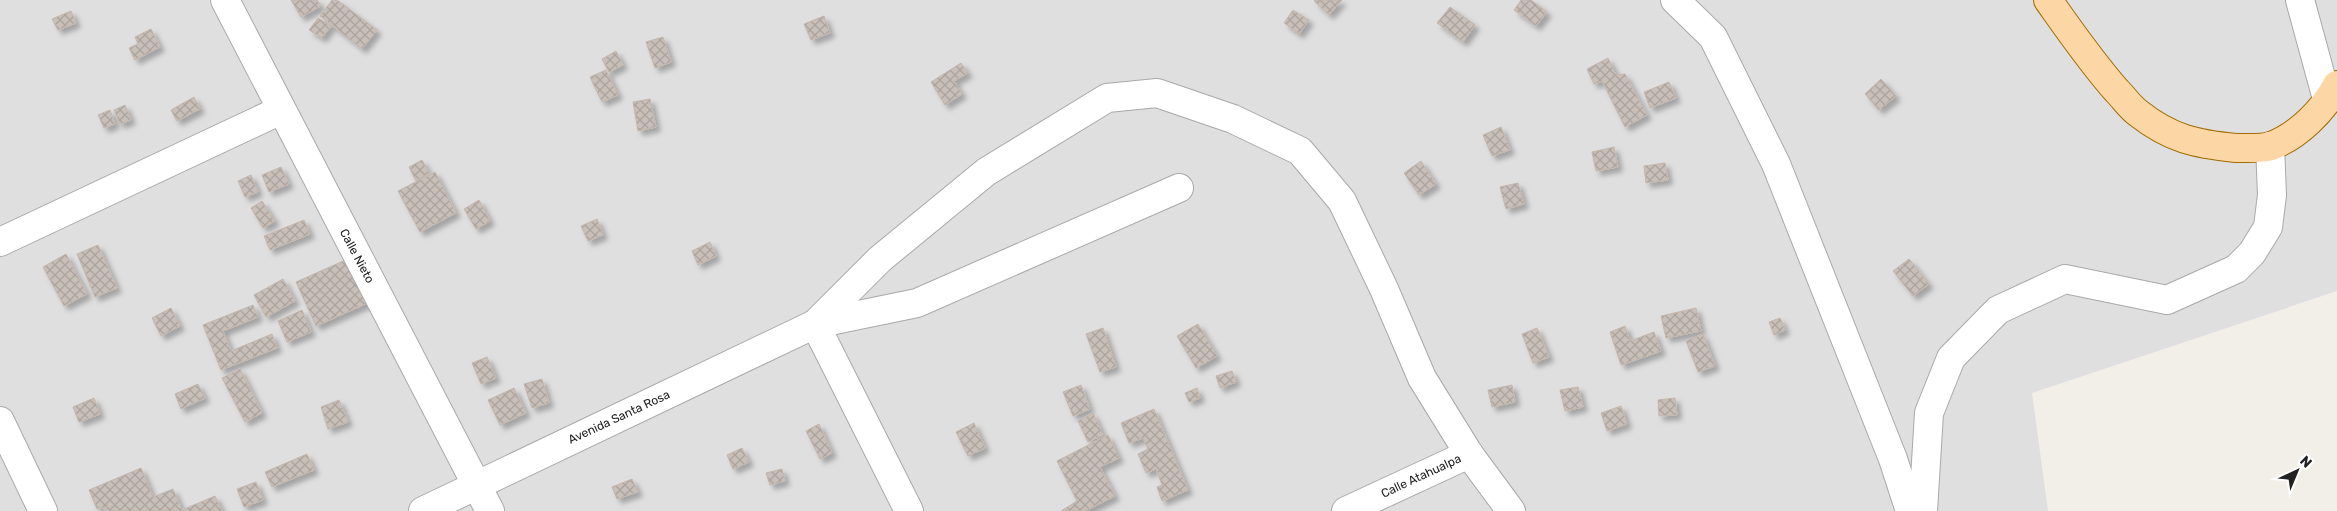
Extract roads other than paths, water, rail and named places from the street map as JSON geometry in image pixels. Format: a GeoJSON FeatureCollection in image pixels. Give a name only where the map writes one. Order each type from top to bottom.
{"type":"FeatureCollection","features":[{"type":"Feature","properties":{"kind":"main road"},"geometry":{"type":"LineString","coordinates":[[2048,0],[2099,71],[2137,112],[2158,127],[2180,138],[2201,145],[2246,148],[2270,146],[2298,130],[2317,113],[2332,92]]}},
{"type":"Feature","properties":{"kind":"street","name":"Calle Nieto"},"geometry":{"type":"LineString","coordinates":[[226,0],[281,110],[490,511]]}},
{"type":"Feature","properties":{"kind":"street"},"geometry":{"type":"LineString","coordinates":[[1675,0],[1714,37],[1776,164],[1892,459],[1910,511]]}},
{"type":"Feature","properties":{"kind":"street"},"geometry":{"type":"LineString","coordinates":[[2300,0],[2332,92]]}},
{"type":"Feature","properties":{"kind":"street"},"geometry":{"type":"LineString","coordinates":[[815,324],[880,260],[986,172],[1107,98],[1156,93],[1233,119],[1300,151],[1342,201],[1384,288],[1422,378],[1468,454],[1511,511]]}},
{"type":"Feature","properties":{"kind":"street"},"geometry":{"type":"LineString","coordinates":[[0,242],[281,110]]}},
{"type":"Feature","properties":{"kind":"street"},"geometry":{"type":"LineString","coordinates":[[1924,511],[1929,413],[1952,358],[1998,310],[2065,279],[2167,300],[2236,269],[2252,253],[2268,227],[2272,196],[2270,146]]}},
{"type":"Feature","properties":{"kind":"street"},"geometry":{"type":"LineString","coordinates":[[815,324],[917,303],[1179,188]]}},
{"type":"Feature","properties":{"kind":"street"},"geometry":{"type":"LineString","coordinates":[[815,324],[909,511]]}},
{"type":"Feature","properties":{"kind":"street","name":"Avenida Santa Rosa"},"geometry":{"type":"LineString","coordinates":[[423,511],[815,324]]}},
{"type":"Feature","properties":{"kind":"street"},"geometry":{"type":"LineString","coordinates":[[0,421],[43,511]]}},
{"type":"Feature","properties":{"kind":"street","name":"Calle Atahualpa"},"geometry":{"type":"LineString","coordinates":[[1346,511],[1468,454]]}}]}
